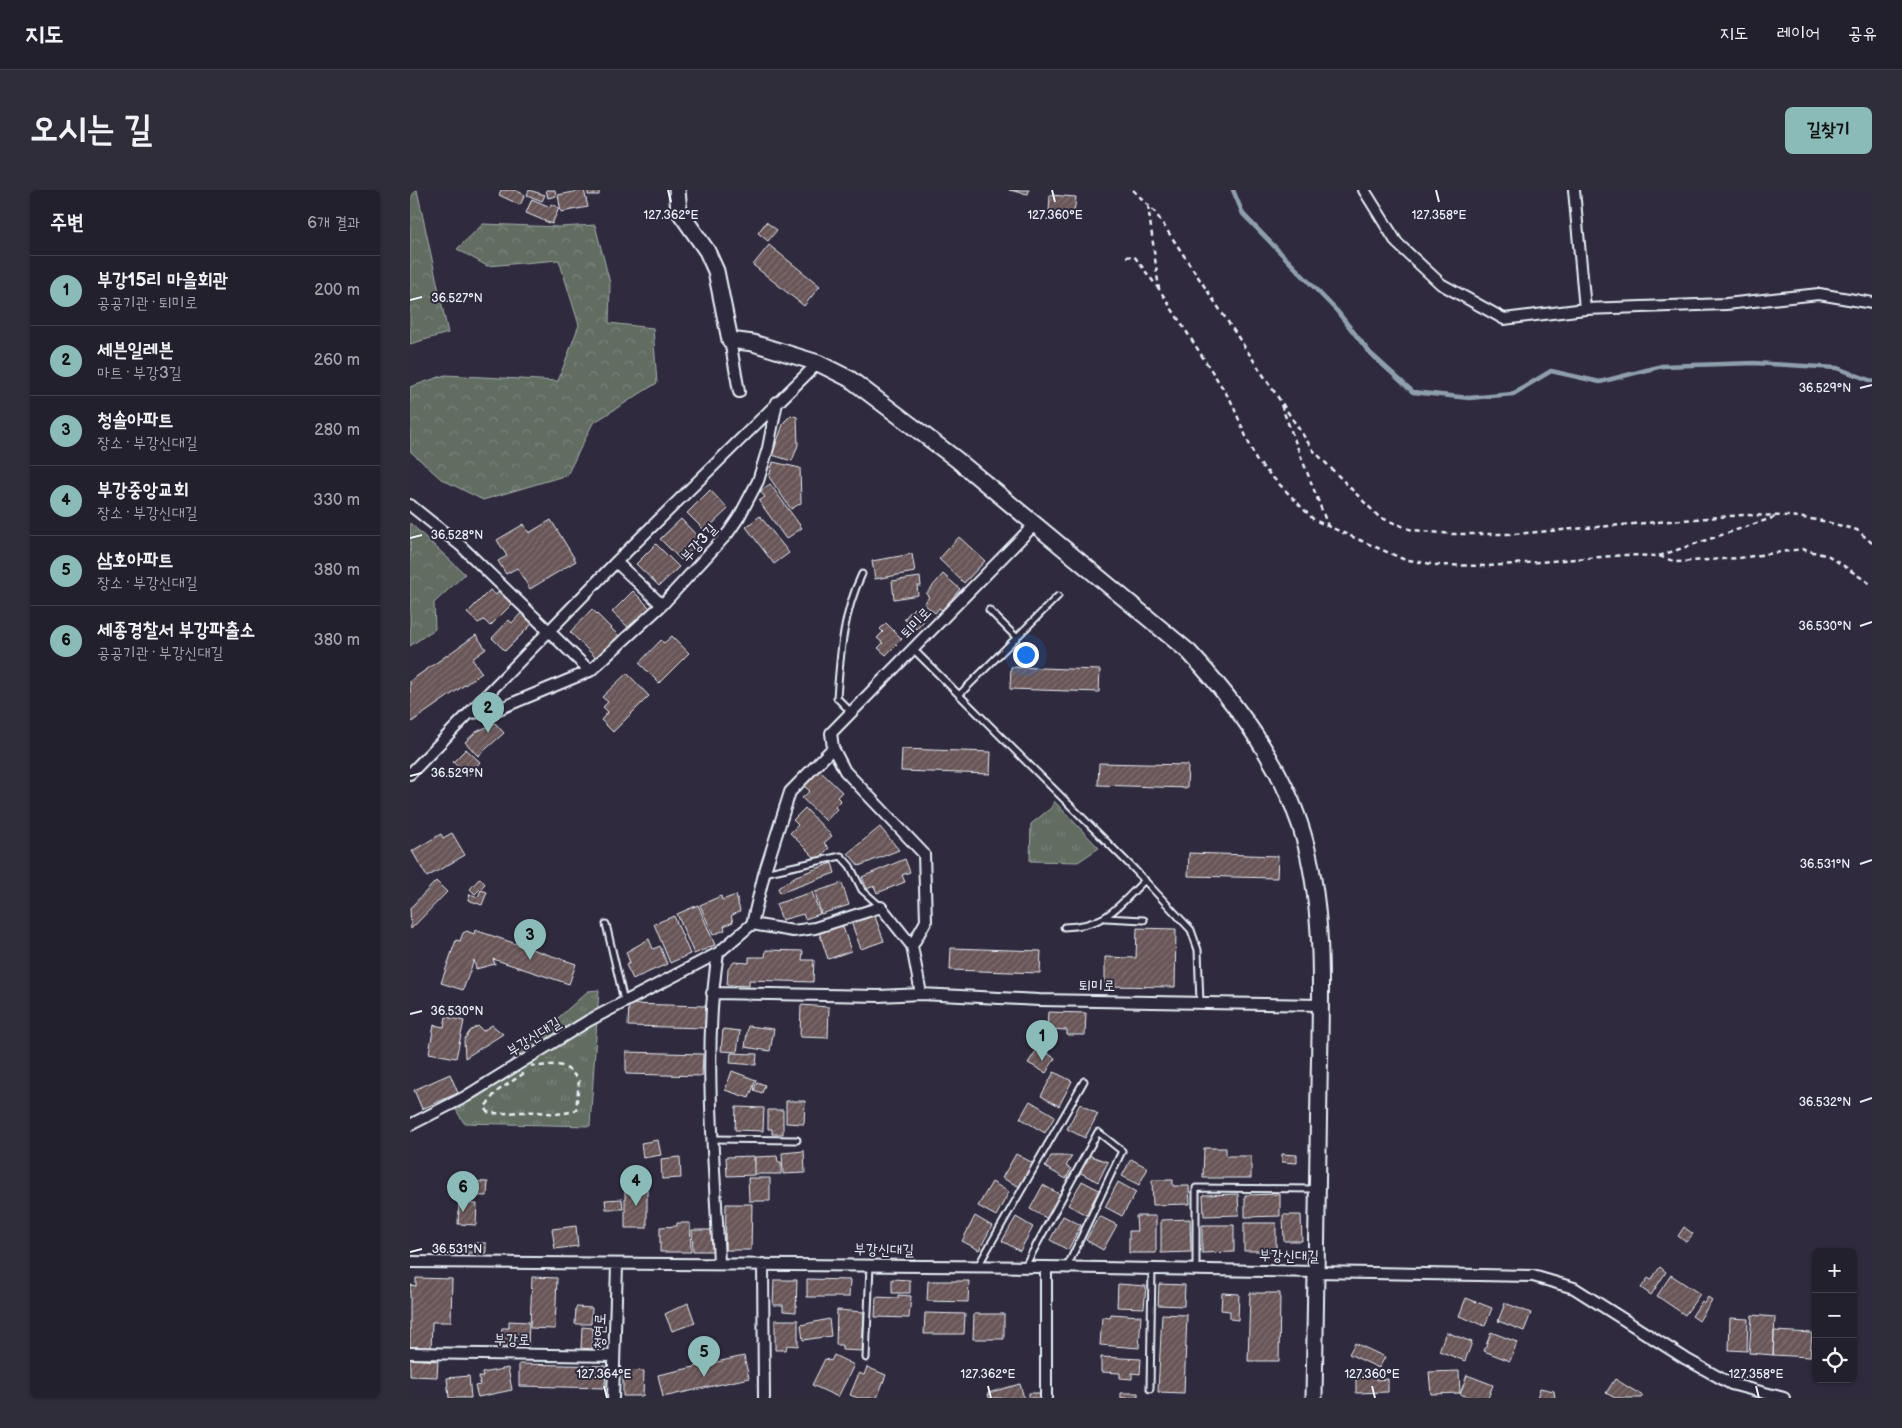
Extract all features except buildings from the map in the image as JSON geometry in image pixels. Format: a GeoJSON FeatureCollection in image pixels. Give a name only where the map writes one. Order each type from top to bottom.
{"type":"FeatureCollection","features":[{"type":"Feature","properties":{"kind":"street"},"geometry":{"type":"LineString","coordinates":[[677,190],[679,211],[707,251],[716,271],[740,392]]}},
{"type":"Feature","properties":{"kind":"street"},"geometry":{"type":"LineString","coordinates":[[1364,190],[1397,243],[1441,284],[1504,319],[1585,309],[1726,304],[1818,294],[1872,303]]}},
{"type":"Feature","properties":{"kind":"street"},"geometry":{"type":"LineString","coordinates":[[1574,190],[1585,309]]}},
{"type":"Feature","properties":{"kind":"street"},"geometry":{"type":"LineString","coordinates":[[730,340],[753,343],[818,363],[850,379],[956,459],[1189,652],[1220,685],[1255,734],[1282,782],[1306,843],[1315,889],[1321,1005],[1314,1398]]}},
{"type":"Feature","properties":{"kind":"street"},"geometry":{"type":"LineString","coordinates":[[410,774],[616,562],[818,363]]}},
{"type":"Feature","properties":{"kind":"street","name":"부강3길"},"geometry":{"type":"LineString","coordinates":[[470,713],[494,711],[590,671],[662,605],[728,533],[739,517],[758,481],[768,448],[777,402]]}},
{"type":"Feature","properties":{"kind":"street"},"geometry":{"type":"LineString","coordinates":[[410,505],[460,545],[550,629],[590,671]]}},
{"type":"Feature","properties":{"kind":"street","name":"퇴미로"},"geometry":{"type":"LineString","coordinates":[[833,748],[831,734],[912,648],[1034,524]]}},
{"type":"Feature","properties":{"kind":"street"},"geometry":{"type":"LineString","coordinates":[[616,562],[662,605]]}},
{"type":"Feature","properties":{"kind":"street"},"geometry":{"type":"LineString","coordinates":[[719,1263],[714,1139],[712,993],[718,954],[752,924],[764,874],[790,792],[833,748],[846,771],[924,854],[926,921],[912,946]]}},
{"type":"Feature","properties":{"kind":"street"},"geometry":{"type":"LineString","coordinates":[[712,993],[878,996],[921,994],[912,946],[881,907],[815,928],[793,931],[752,924]]}},
{"type":"Feature","properties":{"kind":"street","name":"부강신대길"},"geometry":{"type":"LineString","coordinates":[[410,1125],[466,1097],[588,1021],[718,954]]}},
{"type":"Feature","properties":{"kind":"street","name":"퇴미로"},"geometry":{"type":"LineString","coordinates":[[921,994],[1039,1000],[1321,1005]]}},
{"type":"Feature","properties":{"kind":"street","name":"부강신대길"},"geometry":{"type":"LineString","coordinates":[[410,1262],[1066,1267],[1533,1276],[1574,1288],[1686,1359],[1731,1384],[1784,1398]]}},
{"type":"Feature","properties":{"kind":"street"},"geometry":{"type":"LineString","coordinates":[[763,1264],[764,1398]]}},
{"type":"Feature","properties":{"kind":"street","name":"청연로"},"geometry":{"type":"LineString","coordinates":[[613,1398],[616,1265]]}},
{"type":"Feature","properties":{"kind":"street"},"geometry":{"type":"LineString","coordinates":[[1046,1267],[1046,1398]]}},
{"type":"Feature","properties":{"kind":"street","name":"부강로"},"geometry":{"type":"LineString","coordinates":[[410,1353],[614,1356]]}},
{"type":"Feature","properties":{"kind":"lane"},"geometry":{"type":"LineString","coordinates":[[851,713],[837,698],[840,646],[854,592],[862,574]]}},
{"type":"Feature","properties":{"kind":"lane"},"geometry":{"type":"LineString","coordinates":[[959,695],[1058,596]]}},
{"type":"Feature","properties":{"kind":"lane"},"geometry":{"type":"LineString","coordinates":[[989,610],[1017,638]]}},
{"type":"Feature","properties":{"kind":"lane"},"geometry":{"type":"LineString","coordinates":[[912,648],[1144,880],[1191,930],[1198,950],[1200,1003]]}},
{"type":"Feature","properties":{"kind":"lane"},"geometry":{"type":"LineString","coordinates":[[764,874],[841,856],[850,866],[862,890],[881,907]]}},
{"type":"Feature","properties":{"kind":"lane"},"geometry":{"type":"LineString","coordinates":[[1064,927],[1086,926],[1105,918],[1144,880]]}},
{"type":"Feature","properties":{"kind":"lane"},"geometry":{"type":"LineString","coordinates":[[1105,918],[1144,920]]}},
{"type":"Feature","properties":{"kind":"lane"},"geometry":{"type":"LineString","coordinates":[[606,924],[624,1002]]}},
{"type":"Feature","properties":{"kind":"lane"},"geometry":{"type":"LineString","coordinates":[[978,1266],[1084,1080]]}},
{"type":"Feature","properties":{"kind":"lane"},"geometry":{"type":"LineString","coordinates":[[1024,1267],[1098,1132],[1122,1150],[1066,1267]]}},
{"type":"Feature","properties":{"kind":"lane"},"geometry":{"type":"LineString","coordinates":[[714,1139],[797,1140]]}},
{"type":"Feature","properties":{"kind":"lane"},"geometry":{"type":"LineString","coordinates":[[1196,1270],[1196,1188],[1317,1189]]}},
{"type":"Feature","properties":{"kind":"lane"},"geometry":{"type":"LineString","coordinates":[[866,1358],[870,1265]]}},
{"type":"Feature","properties":{"kind":"lane"},"geometry":{"type":"LineString","coordinates":[[1150,1389],[1152,1269]]}},
{"type":"Feature","properties":{"kind":"path"},"geometry":{"type":"LineString","coordinates":[[1133,190],[1148,205],[1204,284],[1313,450],[1379,517],[1412,530],[1452,534],[1513,534],[1724,517],[1778,516],[1823,521],[1840,525],[1857,530],[1872,542]]}},
{"type":"Feature","properties":{"kind":"path"},"geometry":{"type":"LineString","coordinates":[[1148,205],[1159,289]]}},
{"type":"Feature","properties":{"kind":"path"},"geometry":{"type":"LineString","coordinates":[[1126,257],[1134,256],[1159,289],[1232,402],[1256,460],[1314,520],[1328,527],[1403,559],[1437,566],[1489,566],[1625,555],[1659,556],[1676,562],[1739,558],[1802,550],[1829,556],[1872,585]]}},
{"type":"Feature","properties":{"kind":"path"},"geometry":{"type":"LineString","coordinates":[[1278,399],[1328,527]]}},
{"type":"Feature","properties":{"kind":"path"},"geometry":{"type":"LineString","coordinates":[[1659,556],[1778,516]]}},
{"type":"Feature","properties":{"kind":"path"},"geometry":{"type":"LineString","coordinates":[[522,1063],[536,1068],[557,1064],[570,1068],[579,1081],[576,1110],[554,1115],[524,1112],[501,1115],[488,1112],[485,1107],[489,1100],[523,1074],[522,1063]]}},
{"type":"Feature","properties":{"kind":"green space"},"geometry":{"type":"Polygon","coordinates":[[[410,190],[417,190],[448,333],[410,344],[410,190]]]}},
{"type":"Feature","properties":{"kind":"green space"},"geometry":{"type":"Polygon","coordinates":[[[483,224],[559,227],[595,225],[610,283],[609,323],[653,328],[657,383],[593,423],[567,475],[483,500],[441,479],[410,451],[410,387],[445,375],[558,381],[579,325],[559,260],[487,266],[457,249],[483,224]]]}},
{"type":"Feature","properties":{"kind":"green space"},"geometry":{"type":"Polygon","coordinates":[[[410,523],[465,574],[434,603],[435,629],[410,646],[410,523]]]}},
{"type":"Feature","properties":{"kind":"green space"},"geometry":{"type":"Polygon","coordinates":[[[1054,801],[1099,848],[1078,862],[1030,861],[1031,824],[1051,808],[1054,801]]]}},
{"type":"Feature","properties":{"kind":"green space"},"geometry":{"type":"Polygon","coordinates":[[[599,990],[590,1126],[464,1123],[456,1110],[588,991],[599,990]]]}},
{"type":"Feature","properties":{"kind":"waterway"},"geometry":{"type":"LineString","coordinates":[[1233,190],[1243,214],[1337,311],[1370,353],[1413,392],[1469,398],[1513,394],[1551,371],[1600,382],[1662,366],[1754,363],[1837,368],[1872,381]]}},
{"type":"Feature","properties":{"kind":"place","name":"세븐일레븐"},"geometry":{"type":"Point","coordinates":[488,733]}},
{"type":"Feature","properties":{"kind":"place","name":"청솔아파트"},"geometry":{"type":"Point","coordinates":[530,960]}},
{"type":"Feature","properties":{"kind":"place","name":"부강15리 마을회관"},"geometry":{"type":"Point","coordinates":[1042,1061]}},
{"type":"Feature","properties":{"kind":"place","name":"부강중앙교회"},"geometry":{"type":"Point","coordinates":[636,1206]}},
{"type":"Feature","properties":{"kind":"place","name":"세종경찰서 부강파출소"},"geometry":{"type":"Point","coordinates":[463,1212]}},
{"type":"Feature","properties":{"kind":"place","name":"삼호아파트"},"geometry":{"type":"Point","coordinates":[704,1377]}}]}
